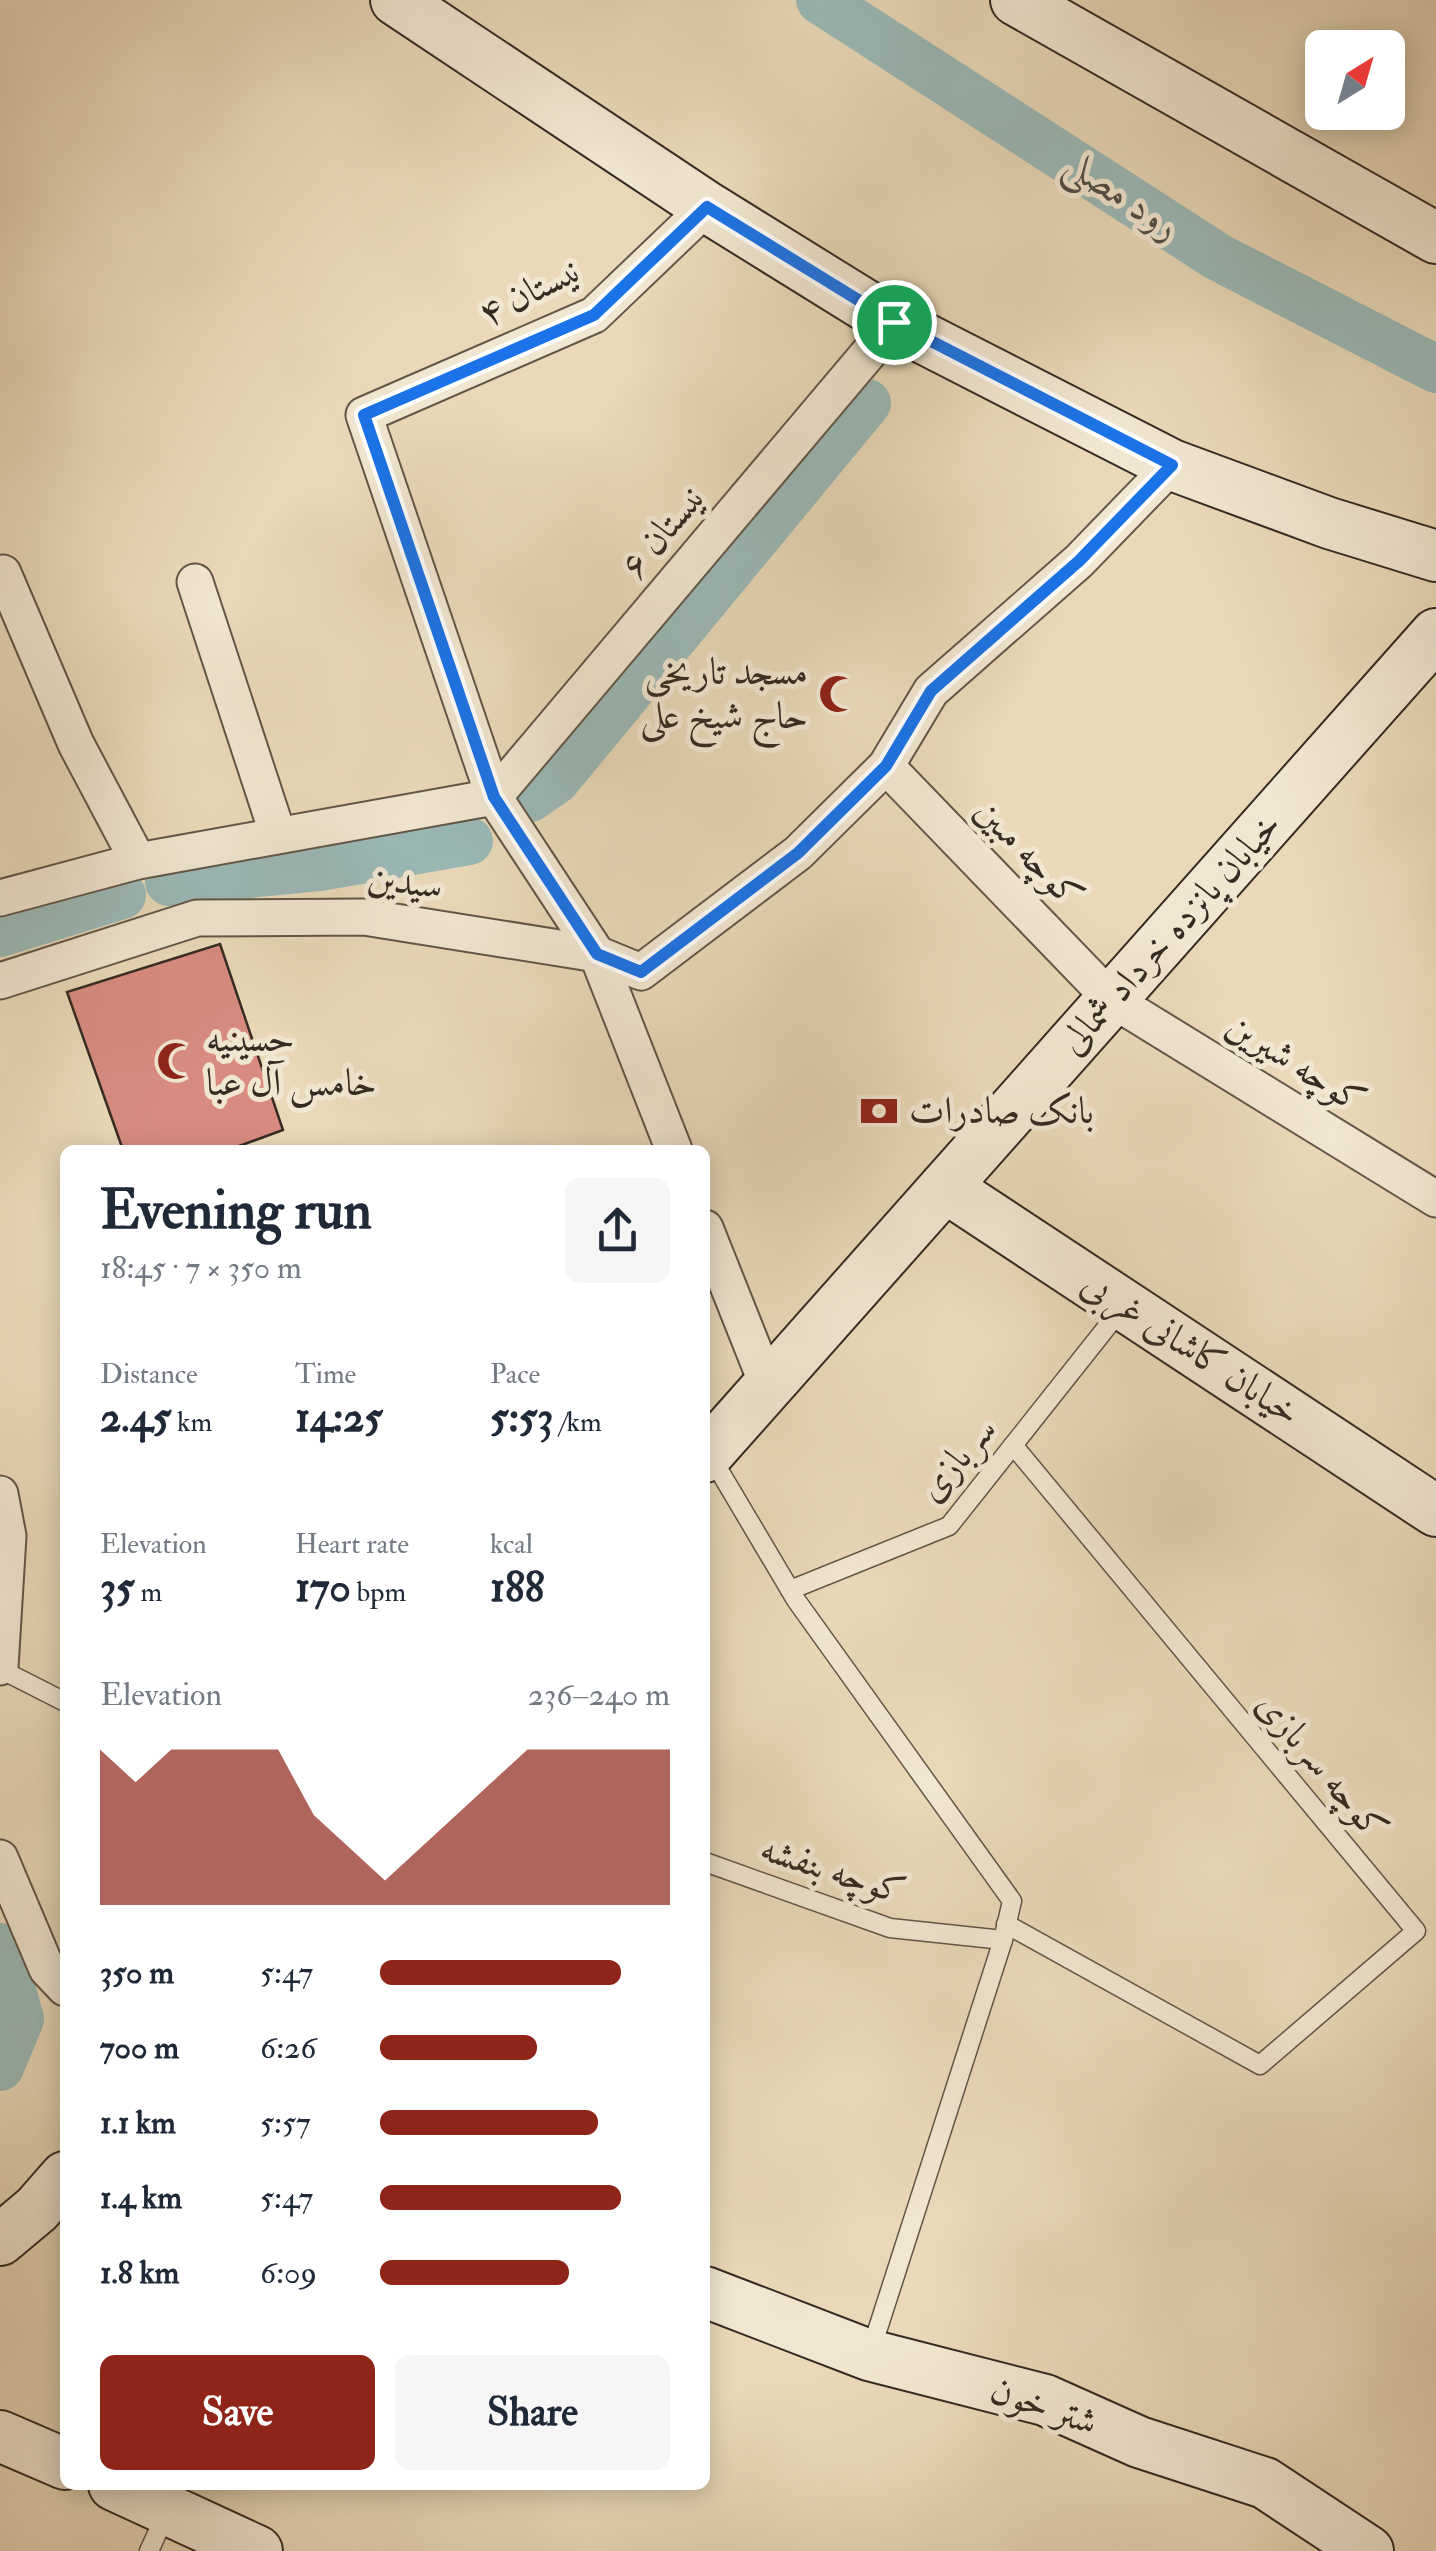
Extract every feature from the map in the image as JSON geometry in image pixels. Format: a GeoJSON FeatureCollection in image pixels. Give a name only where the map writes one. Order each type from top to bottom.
{"type":"FeatureCollection","features":[{"type":"Feature","properties":{"kind":"street"},"geometry":{"type":"LineString","coordinates":[[396,0],[707,207],[894,322],[1172,465],[1329,523],[1436,556]]}},
{"type":"Feature","properties":{"kind":"street"},"geometry":{"type":"LineString","coordinates":[[1021,1],[1436,238]]}},
{"type":"Feature","properties":{"kind":"street","name":"نیستان ۴"},"geometry":{"type":"LineString","coordinates":[[494,797],[364,415],[594,315],[707,207]]}},
{"type":"Feature","properties":{"kind":"street","name":"نیستان ۶"},"geometry":{"type":"LineString","coordinates":[[494,797],[894,322]]}},
{"type":"Feature","properties":{"kind":"street"},"geometry":{"type":"LineString","coordinates":[[886,766],[931,691],[1079,561],[1172,465]]}},
{"type":"Feature","properties":{"kind":"street"},"geometry":{"type":"LineString","coordinates":[[3,573],[76,744],[138,861]]}},
{"type":"Feature","properties":{"kind":"street"},"geometry":{"type":"LineString","coordinates":[[195,582],[278,835]]}},
{"type":"Feature","properties":{"kind":"street","name":"خیابان پانزده خرداد شمالی"},"geometry":{"type":"LineString","coordinates":[[710,1452],[1436,634]]}},
{"type":"Feature","properties":{"kind":"street"},"geometry":{"type":"LineString","coordinates":[[1385,691],[1436,680]]}},
{"type":"Feature","properties":{"kind":"street","name":"سیدین"},"geometry":{"type":"LineString","coordinates":[[0,981],[197,918],[364,917],[597,954],[641,972],[798,853],[886,766]]}},
{"type":"Feature","properties":{"kind":"street","name":"کوچه مبین"},"geometry":{"type":"LineString","coordinates":[[886,766],[1111,999]]}},
{"type":"Feature","properties":{"kind":"street"},"geometry":{"type":"LineString","coordinates":[[0,898],[138,861],[494,797],[597,954],[672,1145]]}},
{"type":"Feature","properties":{"kind":"street","name":"کوچه شیرین"},"geometry":{"type":"LineString","coordinates":[[1111,999],[1436,1198]]}},
{"type":"Feature","properties":{"kind":"street","name":"خیابان کاشانی غربی"},"geometry":{"type":"LineString","coordinates":[[945,1187],[1436,1511]]}},
{"type":"Feature","properties":{"kind":"street"},"geometry":{"type":"LineString","coordinates":[[710,1241],[768,1386]]}},
{"type":"Feature","properties":{"kind":"street"},"geometry":{"type":"LineString","coordinates":[[0,1494],[8,1536],[0,1668]]}},
{"type":"Feature","properties":{"kind":"street"},"geometry":{"type":"LineString","coordinates":[[0,1858],[47,1968],[60,1982]]}},
{"type":"Feature","properties":{"kind":"street"},"geometry":{"type":"LineString","coordinates":[[0,2240],[51,2193]]}},
{"type":"Feature","properties":{"kind":"street","name":"شتر خون"},"geometry":{"type":"LineString","coordinates":[[710,2294],[869,2355],[1046,2400],[1139,2442],[1265,2483],[1368,2551]]}},
{"type":"Feature","properties":{"kind":"street"},"geometry":{"type":"LineString","coordinates":[[0,2436],[60,2462]]}},
{"type":"Feature","properties":{"kind":"street"},"geometry":{"type":"LineString","coordinates":[[119,2490],[159,2530],[257,2551]]}},
{"type":"Feature","properties":{"kind":"lane","name":"سربازی"},"geometry":{"type":"LineString","coordinates":[[790,1590],[949,1526],[1125,1304]]}},
{"type":"Feature","properties":{"kind":"lane","name":"کوچه سربازی"},"geometry":{"type":"LineString","coordinates":[[1005,1932],[1260,2065],[1416,1931],[1013,1445]]}},
{"type":"Feature","properties":{"kind":"lane"},"geometry":{"type":"LineString","coordinates":[[710,1460],[790,1590],[1012,1901],[869,2355]]}},
{"type":"Feature","properties":{"kind":"lane"},"geometry":{"type":"LineString","coordinates":[[0,1668],[60,1699]]}},
{"type":"Feature","properties":{"kind":"lane","name":"کوچه بنفشه"},"geometry":{"type":"LineString","coordinates":[[710,1864],[890,1928],[1005,1932]]}},
{"type":"Feature","properties":{"kind":"building","name":"حسینیه خامس آل عبا"},"geometry":{"type":"Polygon","coordinates":[[[220,944],[283,1130],[242,1145],[121,1145],[67,992],[220,944]]]}},
{"type":"Feature","properties":{"kind":"waterway","name":"رود مصلی"},"geometry":{"type":"LineString","coordinates":[[820,0],[1218,257],[1436,369]]}},
{"type":"Feature","properties":{"kind":"waterway"},"geometry":{"type":"LineString","coordinates":[[530,798],[556,780],[867,403]]}},
{"type":"Feature","properties":{"kind":"waterway"},"geometry":{"type":"LineString","coordinates":[[169,882],[319,867],[469,841]]}},
{"type":"Feature","properties":{"kind":"waterway"},"geometry":{"type":"LineString","coordinates":[[0,933],[122,895]]}},
{"type":"Feature","properties":{"kind":"waterway"},"geometry":{"type":"LineString","coordinates":[[0,1947],[20,2019],[0,2067]]}},
{"type":"Feature","properties":{"kind":"place","name":"مسجد تاریخی حاج شیخ علی"},"geometry":{"type":"Point","coordinates":[838,694]}},
{"type":"Feature","properties":{"kind":"place","name":"حسینیه خامس آل عبا"},"geometry":{"type":"Point","coordinates":[176,1061]}},
{"type":"Feature","properties":{"kind":"place","name":"بانک صادرات"},"geometry":{"type":"Point","coordinates":[879,1111]}},
{"type":"Feature","properties":{"kind":"route"},"geometry":{"type":"LineString","coordinates":[[707,207],[894,322],[1172,465],[1079,561],[931,691],[886,766],[798,853],[641,972],[597,954],[494,797],[364,415],[594,315],[707,207]]}}]}
